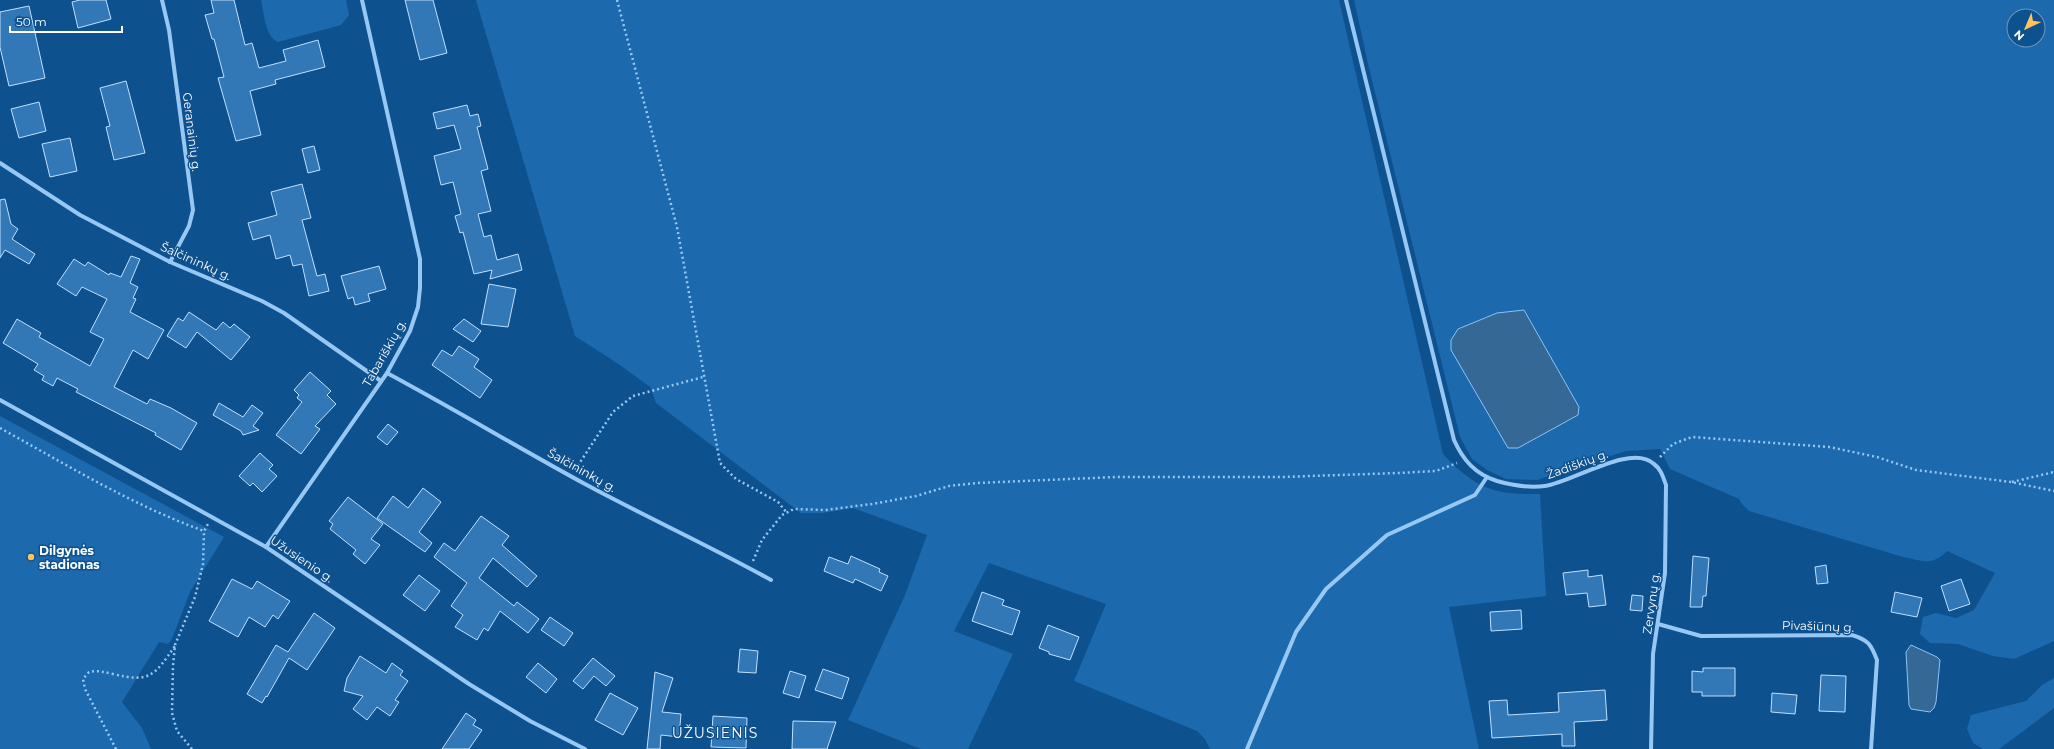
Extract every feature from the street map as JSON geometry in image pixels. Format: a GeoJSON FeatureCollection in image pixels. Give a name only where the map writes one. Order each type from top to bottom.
{"type":"FeatureCollection","features":[{"type":"Feature","properties":{"kind":"street","name":"Geranainių g."},"geometry":{"type":"LineString","coordinates":[[162,0],[169,30],[192,210],[189,226],[170,262]]}},
{"type":"Feature","properties":{"kind":"street","name":"Tabariškių g."},"geometry":{"type":"LineString","coordinates":[[266,547],[387,373],[410,331],[418,307],[420,259],[362,0]]}},
{"type":"Feature","properties":{"kind":"street"},"geometry":{"type":"LineString","coordinates":[[1346,0],[1454,440],[1464,459]]}},
{"type":"Feature","properties":{"kind":"street","name":"Šalčininkų g."},"geometry":{"type":"LineString","coordinates":[[0,163],[80,215],[170,262],[262,301],[284,313],[381,381]]}},
{"type":"Feature","properties":{"kind":"street","name":"Šalčininkų g."},"geometry":{"type":"LineString","coordinates":[[387,373],[458,411],[571,476],[771,580]]}},
{"type":"Feature","properties":{"kind":"street","name":"Užusienio g."},"geometry":{"type":"LineString","coordinates":[[0,400],[266,547],[469,684],[530,721],[585,749]]}},
{"type":"Feature","properties":{"kind":"street","name":"Žadiškių g."},"geometry":{"type":"LineString","coordinates":[[1464,459],[1471,467],[1487,478],[1520,486],[1545,486],[1580,475],[1618,460],[1631,457],[1645,458],[1654,463]]}},
{"type":"Feature","properties":{"kind":"street","name":"Zervynų g."},"geometry":{"type":"LineString","coordinates":[[1652,749],[1653,654],[1665,574],[1667,514],[1666,485],[1661,472],[1654,463]]}},
{"type":"Feature","properties":{"kind":"street"},"geometry":{"type":"LineString","coordinates":[[1247,749],[1296,632],[1326,589],[1388,535],[1475,495],[1487,478]]}},
{"type":"Feature","properties":{"kind":"street","name":"Pivašiūnų g."},"geometry":{"type":"LineString","coordinates":[[1658,624],[1701,636],[1852,635],[1865,639],[1873,649],[1877,660],[1871,749]]}},
{"type":"Feature","properties":{"kind":"path"},"geometry":{"type":"LineString","coordinates":[[617,0],[677,227],[703,377],[720,462],[736,479],[778,502],[787,513]]}},
{"type":"Feature","properties":{"kind":"path"},"geometry":{"type":"LineString","coordinates":[[571,476],[612,412],[633,396],[703,377]]}},
{"type":"Feature","properties":{"kind":"path"},"geometry":{"type":"LineString","coordinates":[[0,428],[136,503],[166,517],[204,531]]}},
{"type":"Feature","properties":{"kind":"path"},"geometry":{"type":"LineString","coordinates":[[1654,463],[1673,444],[1692,437],[1829,448],[1877,457],[1916,470],[2011,482],[2054,491]]}},
{"type":"Feature","properties":{"kind":"path"},"geometry":{"type":"LineString","coordinates":[[750,568],[762,540],[782,515],[794,509],[825,510],[872,504],[916,496],[949,486],[977,483],[1116,477],[1282,477],[1398,473],[1436,471],[1464,459]]}},
{"type":"Feature","properties":{"kind":"path"},"geometry":{"type":"LineString","coordinates":[[2011,482],[2054,472]]}},
{"type":"Feature","properties":{"kind":"path"},"geometry":{"type":"LineString","coordinates":[[116,749],[85,690],[84,679],[89,672],[97,670],[139,679],[151,674],[162,665],[175,645],[195,597],[203,564],[204,531],[212,516]]}},
{"type":"Feature","properties":{"kind":"path"},"geometry":{"type":"LineString","coordinates":[[175,645],[172,713],[177,731],[192,749]]}},
{"type":"Feature","properties":{"kind":"shaded area"},"geometry":{"type":"Polygon","coordinates":[[[261,0],[346,0],[349,15],[341,25],[278,42],[270,35],[264,17],[261,0]]]}},
{"type":"Feature","properties":{"kind":"shaded area"},"geometry":{"type":"Polygon","coordinates":[[[476,0],[1339,0],[1443,454],[1465,475],[1486,487],[1497,491],[1510,493],[1540,494],[1546,596],[1449,607],[1479,749],[1210,749],[1205,739],[1197,731],[1074,681],[1106,604],[989,563],[954,631],[1013,654],[968,749],[921,749],[848,720],[905,595],[927,535],[853,508],[822,513],[801,513],[656,403],[650,387],[620,365],[575,336],[476,0]]]}},
{"type":"Feature","properties":{"kind":"shaded area"},"geometry":{"type":"Polygon","coordinates":[[[1354,0],[2054,0],[2054,641],[2014,659],[1993,656],[1958,644],[1930,643],[1920,634],[1923,617],[1936,613],[1956,618],[1974,610],[1995,573],[1947,551],[1942,556],[1931,561],[1915,560],[1749,511],[1739,499],[1670,469],[1660,449],[1626,451],[1537,480],[1506,479],[1487,470],[1472,459],[1460,437],[1369,68],[1354,0]],[[1524,310],[1497,313],[1458,329],[1518,448],[1578,415],[1579,407],[1524,310]]]}},
{"type":"Feature","properties":{"kind":"shaded area"},"geometry":{"type":"Polygon","coordinates":[[[1524,310],[1579,407],[1578,415],[1518,448],[1508,448],[1451,350],[1451,340],[1458,329],[1497,313],[1524,310]]]}},
{"type":"Feature","properties":{"kind":"shaded area"},"geometry":{"type":"Polygon","coordinates":[[[0,416],[224,537],[190,592],[172,639],[168,644],[159,642],[122,702],[142,728],[151,749],[0,749],[0,416]]]}},
{"type":"Feature","properties":{"kind":"shaded area"},"geometry":{"type":"Polygon","coordinates":[[[1911,645],[1937,657],[1940,660],[1936,702],[1934,708],[1930,712],[1911,709],[1909,705],[1906,652],[1911,645]]]}},
{"type":"Feature","properties":{"kind":"shaded area"},"geometry":{"type":"Polygon","coordinates":[[[2054,678],[2054,708],[1999,749],[1983,749],[1973,743],[1967,729],[1971,715],[2026,701],[2042,685],[2054,678]]]}},
{"type":"Feature","properties":{"kind":"building"},"geometry":{"type":"Polygon","coordinates":[[[80,0],[106,0],[111,19],[78,28],[72,2],[80,0]]]}},
{"type":"Feature","properties":{"kind":"building"},"geometry":{"type":"Polygon","coordinates":[[[211,0],[234,0],[245,45],[252,43],[259,68],[286,61],[283,50],[318,40],[325,67],[275,80],[276,84],[250,91],[261,135],[236,141],[218,78],[224,77],[214,39],[212,39],[205,15],[214,13],[211,0]]]}},
{"type":"Feature","properties":{"kind":"building"},"geometry":{"type":"Polygon","coordinates":[[[405,0],[433,0],[447,53],[420,60],[405,0]]]}},
{"type":"Feature","properties":{"kind":"building"},"geometry":{"type":"Polygon","coordinates":[[[29,6],[45,78],[9,86],[0,47],[0,12],[29,6]]]}},
{"type":"Feature","properties":{"kind":"building"},"geometry":{"type":"Polygon","coordinates":[[[126,81],[145,153],[114,160],[106,127],[110,126],[100,88],[126,81]]]}},
{"type":"Feature","properties":{"kind":"building"},"geometry":{"type":"Polygon","coordinates":[[[39,102],[46,131],[19,138],[11,109],[39,102]]]}},
{"type":"Feature","properties":{"kind":"building"},"geometry":{"type":"Polygon","coordinates":[[[467,105],[470,116],[478,114],[481,126],[477,127],[488,169],[481,171],[491,211],[478,214],[484,237],[491,235],[497,260],[518,254],[522,270],[490,279],[492,270],[474,274],[463,232],[460,233],[455,216],[461,214],[453,182],[441,185],[434,156],[461,149],[454,125],[437,129],[433,113],[467,105]]]}},
{"type":"Feature","properties":{"kind":"building"},"geometry":{"type":"Polygon","coordinates":[[[70,138],[77,171],[50,177],[42,144],[70,138]]]}},
{"type":"Feature","properties":{"kind":"building"},"geometry":{"type":"Polygon","coordinates":[[[314,146],[320,170],[308,173],[302,149],[314,146]]]}},
{"type":"Feature","properties":{"kind":"building"},"geometry":{"type":"Polygon","coordinates":[[[302,184],[311,218],[302,220],[317,276],[325,274],[329,291],[309,296],[302,264],[293,266],[290,255],[276,259],[270,235],[253,240],[248,223],[277,215],[271,192],[302,184]]]}},
{"type":"Feature","properties":{"kind":"building"},"geometry":{"type":"Polygon","coordinates":[[[5,199],[11,224],[18,229],[12,239],[35,254],[29,264],[5,250],[0,258],[0,200],[5,199]]]}},
{"type":"Feature","properties":{"kind":"building"},"geometry":{"type":"Polygon","coordinates":[[[131,256],[140,259],[130,283],[138,287],[133,298],[136,299],[130,312],[164,330],[148,359],[133,350],[114,387],[147,404],[150,399],[171,408],[197,423],[181,450],[155,435],[156,433],[76,392],[78,389],[57,378],[53,386],[42,380],[44,376],[34,370],[38,364],[3,343],[17,319],[41,333],[39,337],[90,366],[104,339],[90,332],[107,299],[82,287],[76,296],[57,284],[74,259],[85,266],[88,262],[109,275],[110,273],[121,277],[131,256]]]}},
{"type":"Feature","properties":{"kind":"building"},"geometry":{"type":"Polygon","coordinates":[[[379,266],[386,289],[368,294],[370,301],[355,305],[353,297],[348,299],[341,276],[379,266]]]}},
{"type":"Feature","properties":{"kind":"building"},"geometry":{"type":"Polygon","coordinates":[[[489,284],[516,289],[508,327],[481,324],[489,284]]]}},
{"type":"Feature","properties":{"kind":"building"},"geometry":{"type":"Polygon","coordinates":[[[189,312],[216,330],[223,322],[230,328],[234,324],[250,337],[231,360],[197,332],[186,348],[167,336],[178,318],[183,321],[189,312]]]}},
{"type":"Feature","properties":{"kind":"building"},"geometry":{"type":"Polygon","coordinates":[[[464,319],[481,331],[473,342],[453,329],[464,319]]]}},
{"type":"Feature","properties":{"kind":"building"},"geometry":{"type":"Polygon","coordinates":[[[459,346],[479,359],[474,367],[492,380],[480,398],[432,365],[442,350],[452,356],[459,346]]]}},
{"type":"Feature","properties":{"kind":"building"},"geometry":{"type":"Polygon","coordinates":[[[310,372],[331,391],[327,395],[336,404],[315,426],[320,429],[301,454],[276,435],[302,402],[297,398],[299,395],[294,390],[310,372]]]}},
{"type":"Feature","properties":{"kind":"building"},"geometry":{"type":"Polygon","coordinates":[[[219,403],[243,417],[252,405],[263,413],[253,426],[259,430],[243,435],[241,431],[213,415],[219,403]]]}},
{"type":"Feature","properties":{"kind":"building"},"geometry":{"type":"Polygon","coordinates":[[[388,424],[398,432],[387,445],[377,437],[388,424]]]}},
{"type":"Feature","properties":{"kind":"building"},"geometry":{"type":"Polygon","coordinates":[[[260,453],[273,465],[269,469],[277,476],[262,492],[253,483],[250,486],[239,476],[260,453]]]}},
{"type":"Feature","properties":{"kind":"building"},"geometry":{"type":"Polygon","coordinates":[[[423,488],[441,502],[419,532],[432,543],[425,552],[377,518],[393,496],[408,508],[423,488]]]}},
{"type":"Feature","properties":{"kind":"building"},"geometry":{"type":"Polygon","coordinates":[[[348,497],[383,524],[371,539],[380,545],[365,564],[353,554],[356,550],[330,529],[333,524],[329,521],[348,497]]]}},
{"type":"Feature","properties":{"kind":"building"},"geometry":{"type":"Polygon","coordinates":[[[481,516],[509,536],[502,545],[537,576],[527,587],[493,558],[479,578],[514,606],[517,602],[539,619],[528,633],[500,611],[488,631],[484,628],[477,640],[455,627],[463,615],[451,606],[467,583],[434,557],[444,543],[455,551],[481,516]]]}},
{"type":"Feature","properties":{"kind":"building"},"geometry":{"type":"Polygon","coordinates":[[[851,556],[880,569],[879,572],[888,576],[881,591],[855,579],[853,583],[824,571],[829,557],[848,564],[851,556]]]}},
{"type":"Feature","properties":{"kind":"building"},"geometry":{"type":"Polygon","coordinates":[[[1693,556],[1709,558],[1706,596],[1703,596],[1702,607],[1690,607],[1693,556]]]}},
{"type":"Feature","properties":{"kind":"building"},"geometry":{"type":"Polygon","coordinates":[[[1826,565],[1828,583],[1817,584],[1815,567],[1826,565]]]}},
{"type":"Feature","properties":{"kind":"building"},"geometry":{"type":"Polygon","coordinates":[[[1588,570],[1588,577],[1602,575],[1606,605],[1589,607],[1587,593],[1566,595],[1563,573],[1588,570]]]}},
{"type":"Feature","properties":{"kind":"building"},"geometry":{"type":"Polygon","coordinates":[[[419,575],[440,591],[425,611],[403,595],[419,575]]]}},
{"type":"Feature","properties":{"kind":"building"},"geometry":{"type":"Polygon","coordinates":[[[232,579],[252,589],[257,581],[290,601],[278,619],[273,615],[265,627],[249,617],[238,637],[209,621],[232,579]]]}},
{"type":"Feature","properties":{"kind":"building"},"geometry":{"type":"Polygon","coordinates":[[[1961,579],[1970,604],[1949,611],[1941,586],[1961,579]]]}},
{"type":"Feature","properties":{"kind":"building"},"geometry":{"type":"Polygon","coordinates":[[[982,592],[1004,600],[1002,605],[1020,611],[1012,635],[972,621],[982,592]]]}},
{"type":"Feature","properties":{"kind":"building"},"geometry":{"type":"Polygon","coordinates":[[[1895,592],[1922,598],[1917,617],[1891,612],[1895,592]]]}},
{"type":"Feature","properties":{"kind":"building"},"geometry":{"type":"Polygon","coordinates":[[[1632,595],[1643,596],[1642,611],[1630,610],[1632,595]]]}},
{"type":"Feature","properties":{"kind":"building"},"geometry":{"type":"Polygon","coordinates":[[[1521,610],[1522,629],[1491,631],[1490,612],[1521,610]]]}},
{"type":"Feature","properties":{"kind":"building"},"geometry":{"type":"Polygon","coordinates":[[[314,613],[335,628],[307,670],[289,658],[267,697],[266,696],[262,703],[247,694],[276,645],[288,652],[314,613]]]}},
{"type":"Feature","properties":{"kind":"building"},"geometry":{"type":"Polygon","coordinates":[[[550,617],[573,633],[564,646],[541,630],[550,617]]]}},
{"type":"Feature","properties":{"kind":"building"},"geometry":{"type":"Polygon","coordinates":[[[1048,625],[1079,637],[1070,660],[1049,654],[1049,652],[1039,648],[1048,625]]]}},
{"type":"Feature","properties":{"kind":"building"},"geometry":{"type":"Polygon","coordinates":[[[740,649],[758,651],[756,673],[738,672],[740,649]]]}},
{"type":"Feature","properties":{"kind":"building"},"geometry":{"type":"Polygon","coordinates":[[[360,656],[386,673],[392,663],[403,671],[400,675],[408,681],[395,700],[399,702],[390,716],[377,707],[367,720],[353,709],[363,696],[344,691],[347,678],[360,656]]]}},
{"type":"Feature","properties":{"kind":"building"},"geometry":{"type":"Polygon","coordinates":[[[593,658],[615,676],[606,686],[594,676],[583,689],[573,681],[593,658]]]}},
{"type":"Feature","properties":{"kind":"building"},"geometry":{"type":"Polygon","coordinates":[[[538,663],[557,679],[546,693],[526,677],[538,663]]]}},
{"type":"Feature","properties":{"kind":"building"},"geometry":{"type":"Polygon","coordinates":[[[1703,668],[1735,668],[1735,696],[1702,696],[1702,692],[1692,692],[1692,671],[1703,672],[1703,668]]]}},
{"type":"Feature","properties":{"kind":"building"},"geometry":{"type":"Polygon","coordinates":[[[823,669],[849,678],[842,699],[815,690],[823,669]]]}},
{"type":"Feature","properties":{"kind":"building"},"geometry":{"type":"Polygon","coordinates":[[[790,671],[806,676],[799,698],[783,693],[790,671]]]}},
{"type":"Feature","properties":{"kind":"building"},"geometry":{"type":"Polygon","coordinates":[[[655,672],[673,678],[662,712],[681,714],[679,737],[661,735],[660,749],[647,749],[655,672]]]}},
{"type":"Feature","properties":{"kind":"building"},"geometry":{"type":"Polygon","coordinates":[[[1821,675],[1846,676],[1845,712],[1819,711],[1821,675]]]}},
{"type":"Feature","properties":{"kind":"building"},"geometry":{"type":"Polygon","coordinates":[[[1605,690],[1607,720],[1574,722],[1575,746],[1562,746],[1562,734],[1492,738],[1489,701],[1507,700],[1508,715],[1559,712],[1558,693],[1605,690]]]}},
{"type":"Feature","properties":{"kind":"building"},"geometry":{"type":"Polygon","coordinates":[[[610,693],[638,708],[623,735],[595,720],[610,693]]]}},
{"type":"Feature","properties":{"kind":"building"},"geometry":{"type":"Polygon","coordinates":[[[1772,693],[1797,695],[1795,714],[1771,712],[1772,693]]]}},
{"type":"Feature","properties":{"kind":"building"},"geometry":{"type":"Polygon","coordinates":[[[466,713],[476,720],[473,725],[482,730],[469,749],[442,749],[466,713]]]}},
{"type":"Feature","properties":{"kind":"building"},"geometry":{"type":"Polygon","coordinates":[[[713,716],[747,718],[746,748],[711,747],[713,716]]]}},
{"type":"Feature","properties":{"kind":"building"},"geometry":{"type":"Polygon","coordinates":[[[793,721],[836,722],[827,749],[792,749],[793,721]]]}},
{"type":"Feature","properties":{"kind":"place","name":"Dilgynės stadionas"},"geometry":{"type":"Point","coordinates":[31,557]}},
{"type":"Feature","properties":{"kind":"district","name":"UŽUSIENIS"},"geometry":{"type":"Point","coordinates":[715,733]}}]}
